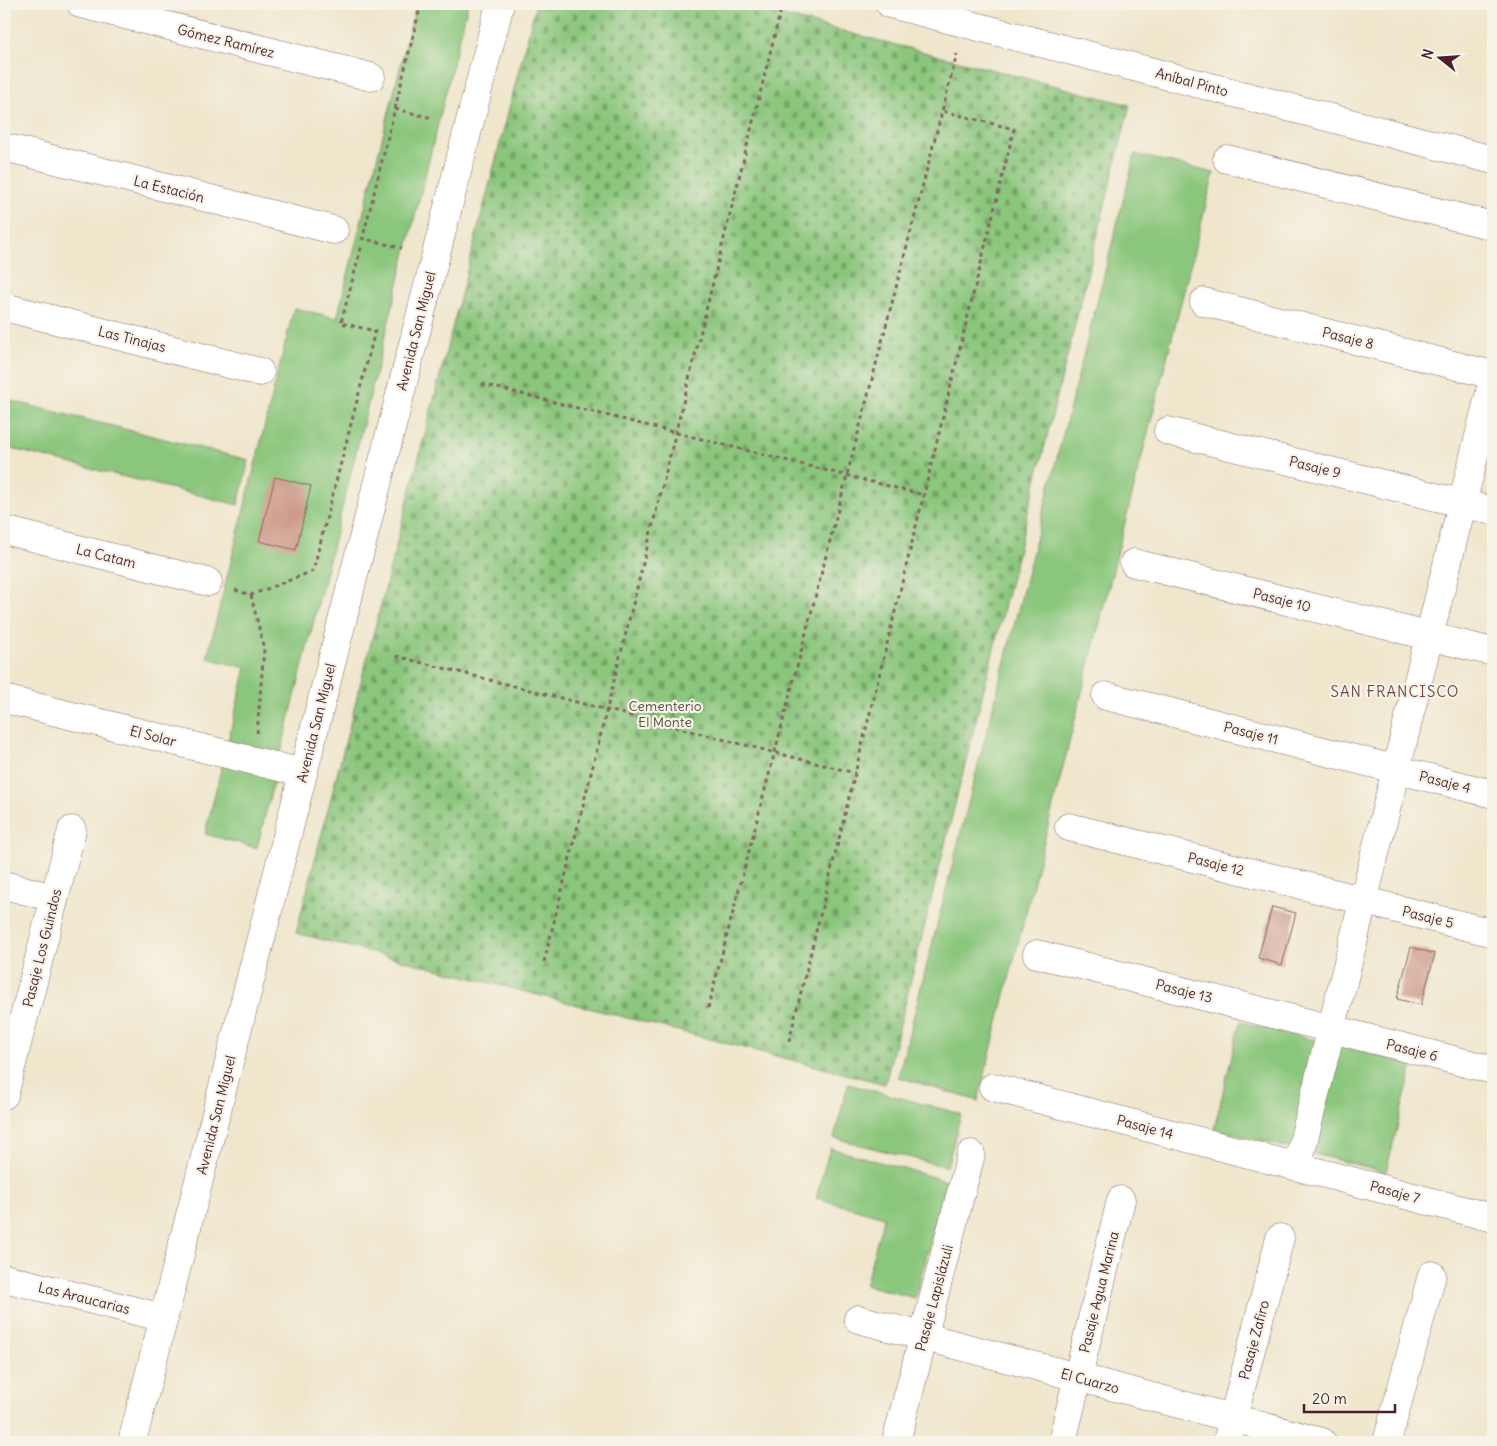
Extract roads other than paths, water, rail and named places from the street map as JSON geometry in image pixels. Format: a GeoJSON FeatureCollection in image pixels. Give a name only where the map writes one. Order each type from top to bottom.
{"type":"FeatureCollection","features":[{"type":"Feature","properties":{"kind":"street","name":"Gómez Ramírez"},"geometry":{"type":"LineString","coordinates":[[81,4],[371,78]]}},
{"type":"Feature","properties":{"kind":"street","name":"Avenida San Miguel"},"geometry":{"type":"LineString","coordinates":[[132,1442],[500,4]]}},
{"type":"Feature","properties":{"kind":"street","name":"Aníbal Pinto"},"geometry":{"type":"LineString","coordinates":[[890,4],[1493,160]]}},
{"type":"Feature","properties":{"kind":"street","name":"La Estación"},"geometry":{"type":"LineString","coordinates":[[4,147],[334,230]]}},
{"type":"Feature","properties":{"kind":"street"},"geometry":{"type":"LineString","coordinates":[[1227,159],[1493,226]]}},
{"type":"Feature","properties":{"kind":"street","name":"Pasaje 8"},"geometry":{"type":"LineString","coordinates":[[1204,302],[1493,375]]}},
{"type":"Feature","properties":{"kind":"street","name":"Las Tinajas"},"geometry":{"type":"LineString","coordinates":[[4,307],[260,372]]}},
{"type":"Feature","properties":{"kind":"street"},"geometry":{"type":"LineString","coordinates":[[1297,1167],[1493,380]]}},
{"type":"Feature","properties":{"kind":"street","name":"Pasaje 9"},"geometry":{"type":"LineString","coordinates":[[1168,431],[1493,511]]}},
{"type":"Feature","properties":{"kind":"street","name":"La Catam"},"geometry":{"type":"LineString","coordinates":[[4,530],[208,582]]}},
{"type":"Feature","properties":{"kind":"street","name":"Pasaje 10"},"geometry":{"type":"LineString","coordinates":[[1134,563],[1493,652]]}},
{"type":"Feature","properties":{"kind":"street","name":"Pasaje 11"},"geometry":{"type":"LineString","coordinates":[[1106,696],[1396,770]]}},
{"type":"Feature","properties":{"kind":"street","name":"El Solar"},"geometry":{"type":"LineString","coordinates":[[4,699],[303,773]]}},
{"type":"Feature","properties":{"kind":"street","name":"Pasaje 4"},"geometry":{"type":"LineString","coordinates":[[1396,770],[1493,794]]}},
{"type":"Feature","properties":{"kind":"street","name":"Pasaje 12"},"geometry":{"type":"LineString","coordinates":[[1069,827],[1363,900]]}},
{"type":"Feature","properties":{"kind":"street","name":"Pasaje Los Guindos"},"geometry":{"type":"LineString","coordinates":[[4,1095],[72,830]]}},
{"type":"Feature","properties":{"kind":"street"},"geometry":{"type":"LineString","coordinates":[[4,885],[54,898]]}},
{"type":"Feature","properties":{"kind":"street","name":"Pasaje 5"},"geometry":{"type":"LineString","coordinates":[[1363,900],[1493,933]]}},
{"type":"Feature","properties":{"kind":"street","name":"Pasaje 13"},"geometry":{"type":"LineString","coordinates":[[1037,954],[1331,1029]]}},
{"type":"Feature","properties":{"kind":"street","name":"Pasaje 6"},"geometry":{"type":"LineString","coordinates":[[1331,1029],[1493,1070]]}},
{"type":"Feature","properties":{"kind":"street","name":"Pasaje 14"},"geometry":{"type":"LineString","coordinates":[[993,1087],[1297,1167]]}},
{"type":"Feature","properties":{"kind":"street","name":"Pasaje Lapislázuli"},"geometry":{"type":"LineString","coordinates":[[896,1442],[971,1154]]}},
{"type":"Feature","properties":{"kind":"street","name":"Pasaje 7"},"geometry":{"type":"LineString","coordinates":[[1297,1167],[1493,1218]]}},
{"type":"Feature","properties":{"kind":"street","name":"Pasaje Agua Marina"},"geometry":{"type":"LineString","coordinates":[[1062,1442],[1121,1200]]}},
{"type":"Feature","properties":{"kind":"street","name":"Pasaje Zafiro"},"geometry":{"type":"LineString","coordinates":[[1230,1430],[1280,1238]]}},
{"type":"Feature","properties":{"kind":"street"},"geometry":{"type":"LineString","coordinates":[[1387,1442],[1432,1275]]}},
{"type":"Feature","properties":{"kind":"street","name":"Las Araucarias"},"geometry":{"type":"LineString","coordinates":[[4,1278],[164,1318]]}},
{"type":"Feature","properties":{"kind":"street","name":"El Cuarzo"},"geometry":{"type":"LineString","coordinates":[[858,1319],[1078,1377],[1230,1430],[1322,1442]]}},
{"type":"Feature","properties":{"kind":"district","name":"SAN FRANCISCO"},"geometry":{"type":"Point","coordinates":[1395,691]}},
{"type":"Feature","properties":{"kind":"park label","name":"Cementerio El Monte"},"geometry":{"type":"Point","coordinates":[665,714]}}]}
